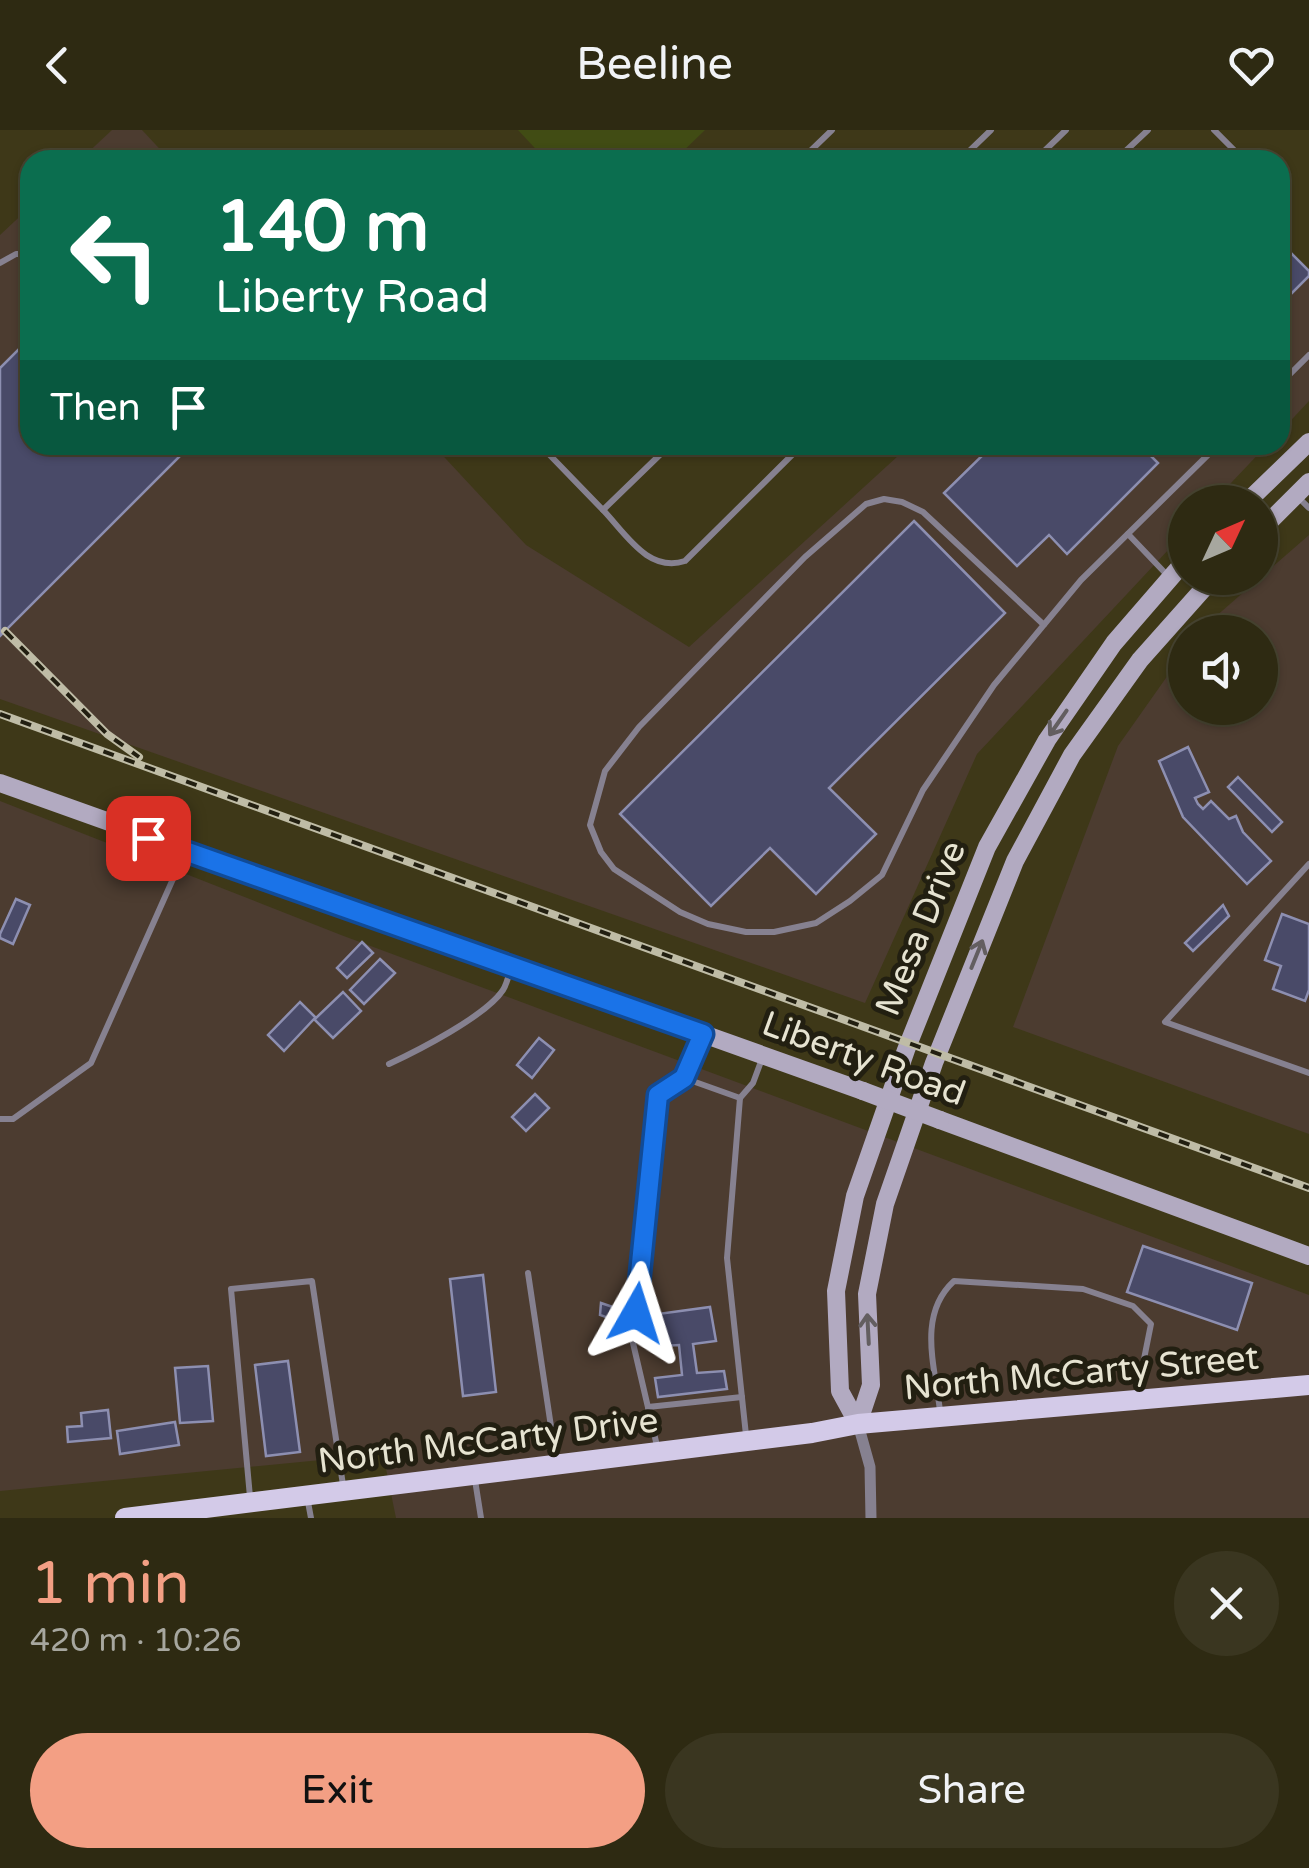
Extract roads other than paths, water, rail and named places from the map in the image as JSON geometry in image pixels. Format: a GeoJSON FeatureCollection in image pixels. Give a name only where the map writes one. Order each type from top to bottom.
{"type":"FeatureCollection","features":[{"type":"Feature","properties":{"kind":"main road"},"geometry":{"type":"LineString","coordinates":[[1265,485],[1309,442]]}},
{"type":"Feature","properties":{"kind":"main road"},"geometry":{"type":"LineString","coordinates":[[1275,476],[1305,495],[1278,517]]}},
{"type":"Feature","properties":{"kind":"main road","name":"Mesa Drive"},"geometry":{"type":"LineString","coordinates":[[858,1424],[840,1392],[836,1291],[854,1196],[882,1117],[987,847],[1047,740],[1114,643],[1168,577]]}},
{"type":"Feature","properties":{"kind":"main road"},"geometry":{"type":"LineString","coordinates":[[1188,595],[1192,599]]}},
{"type":"Feature","properties":{"kind":"main road","name":"Mesa Drive"},"geometry":{"type":"LineString","coordinates":[[858,1424],[871,1385],[867,1294],[885,1204],[934,1062],[1015,861],[1072,756],[1140,660],[1196,595]]}},
{"type":"Feature","properties":{"kind":"main road","name":"Liberty Road"},"geometry":{"type":"LineString","coordinates":[[0,783],[863,1090],[1309,1256]]}},
{"type":"Feature","properties":{"kind":"main road","name":"North McCarty Street"},"geometry":{"type":"LineString","coordinates":[[858,1424],[1309,1385]]}},
{"type":"Feature","properties":{"kind":"main road","name":"North McCarty Drive"},"geometry":{"type":"LineString","coordinates":[[128,1518],[255,1507],[307,1496],[858,1424]]}},
{"type":"Feature","properties":{"kind":"street","name":"Mesa Drive"},"geometry":{"type":"LineString","coordinates":[[858,1424],[870,1467],[871,1518]]}},
{"type":"Feature","properties":{"kind":"lane"},"geometry":{"type":"LineString","coordinates":[[811,150],[832,130]]}},
{"type":"Feature","properties":{"kind":"lane"},"geometry":{"type":"LineString","coordinates":[[970,150],[991,130]]}},
{"type":"Feature","properties":{"kind":"lane"},"geometry":{"type":"LineString","coordinates":[[1045,150],[1066,130]]}},
{"type":"Feature","properties":{"kind":"lane"},"geometry":{"type":"LineString","coordinates":[[1127,150],[1148,130]]}},
{"type":"Feature","properties":{"kind":"lane"},"geometry":{"type":"LineString","coordinates":[[1214,130],[1234,150]]}},
{"type":"Feature","properties":{"kind":"lane"},"geometry":{"type":"LineString","coordinates":[[1290,374],[1309,356]]}},
{"type":"Feature","properties":{"kind":"lane"},"geometry":{"type":"LineString","coordinates":[[550,455],[651,560],[670,566],[685,561],[792,455]]}},
{"type":"Feature","properties":{"kind":"lane"},"geometry":{"type":"LineString","coordinates":[[603,510],[660,455]]}},
{"type":"Feature","properties":{"kind":"lane"},"geometry":{"type":"LineString","coordinates":[[1044,625],[923,512],[884,499],[866,504],[806,557],[639,727],[606,771],[590,826],[602,852],[614,869],[654,897],[708,924],[746,932],[774,932],[816,923],[882,875],[923,790],[994,684],[1044,625],[1081,580],[1208,455]]}},
{"type":"Feature","properties":{"kind":"lane"},"geometry":{"type":"LineString","coordinates":[[1128,534],[1168,575]]}},
{"type":"Feature","properties":{"kind":"lane"},"geometry":{"type":"LineString","coordinates":[[0,1119],[13,1118],[91,1063],[185,851]]}},
{"type":"Feature","properties":{"kind":"lane"},"geometry":{"type":"LineString","coordinates":[[1309,864],[1165,1022],[1309,1073]]}},
{"type":"Feature","properties":{"kind":"lane"},"geometry":{"type":"LineString","coordinates":[[388,1064],[423,1048],[481,1009],[503,990],[512,966]]}},
{"type":"Feature","properties":{"kind":"lane"},"geometry":{"type":"LineString","coordinates":[[636,1313],[658,1095],[684,1078],[703,1034]]}},
{"type":"Feature","properties":{"kind":"lane"},"geometry":{"type":"LineString","coordinates":[[747,1441],[727,1258],[740,1098],[753,1082],[763,1056]]}},
{"type":"Feature","properties":{"kind":"lane"},"geometry":{"type":"LineString","coordinates":[[684,1078],[740,1098]]}},
{"type":"Feature","properties":{"kind":"lane"},"geometry":{"type":"LineString","coordinates":[[528,1273],[556,1464]]}},
{"type":"Feature","properties":{"kind":"lane"},"geometry":{"type":"LineString","coordinates":[[255,1507],[231,1288],[312,1281],[344,1491]]}},
{"type":"Feature","properties":{"kind":"lane"},"geometry":{"type":"LineString","coordinates":[[940,1417],[932,1310],[940,1294],[954,1281],[1083,1289],[1133,1306],[1151,1324],[1135,1400]]}},
{"type":"Feature","properties":{"kind":"lane"},"geometry":{"type":"LineString","coordinates":[[634,1330],[633,1343],[658,1452]]}},
{"type":"Feature","properties":{"kind":"lane"},"geometry":{"type":"LineString","coordinates":[[648,1407],[742,1398]]}},
{"type":"Feature","properties":{"kind":"lane"},"geometry":{"type":"LineString","coordinates":[[474,1475],[481,1518]]}},
{"type":"Feature","properties":{"kind":"lane"},"geometry":{"type":"LineString","coordinates":[[307,1496],[311,1518]]}},
{"type":"Feature","properties":{"kind":"railway"},"geometry":{"type":"LineString","coordinates":[[5,631],[107,734],[139,757]]}},
{"type":"Feature","properties":{"kind":"railway"},"geometry":{"type":"LineString","coordinates":[[0,714],[1309,1188]]}}]}
